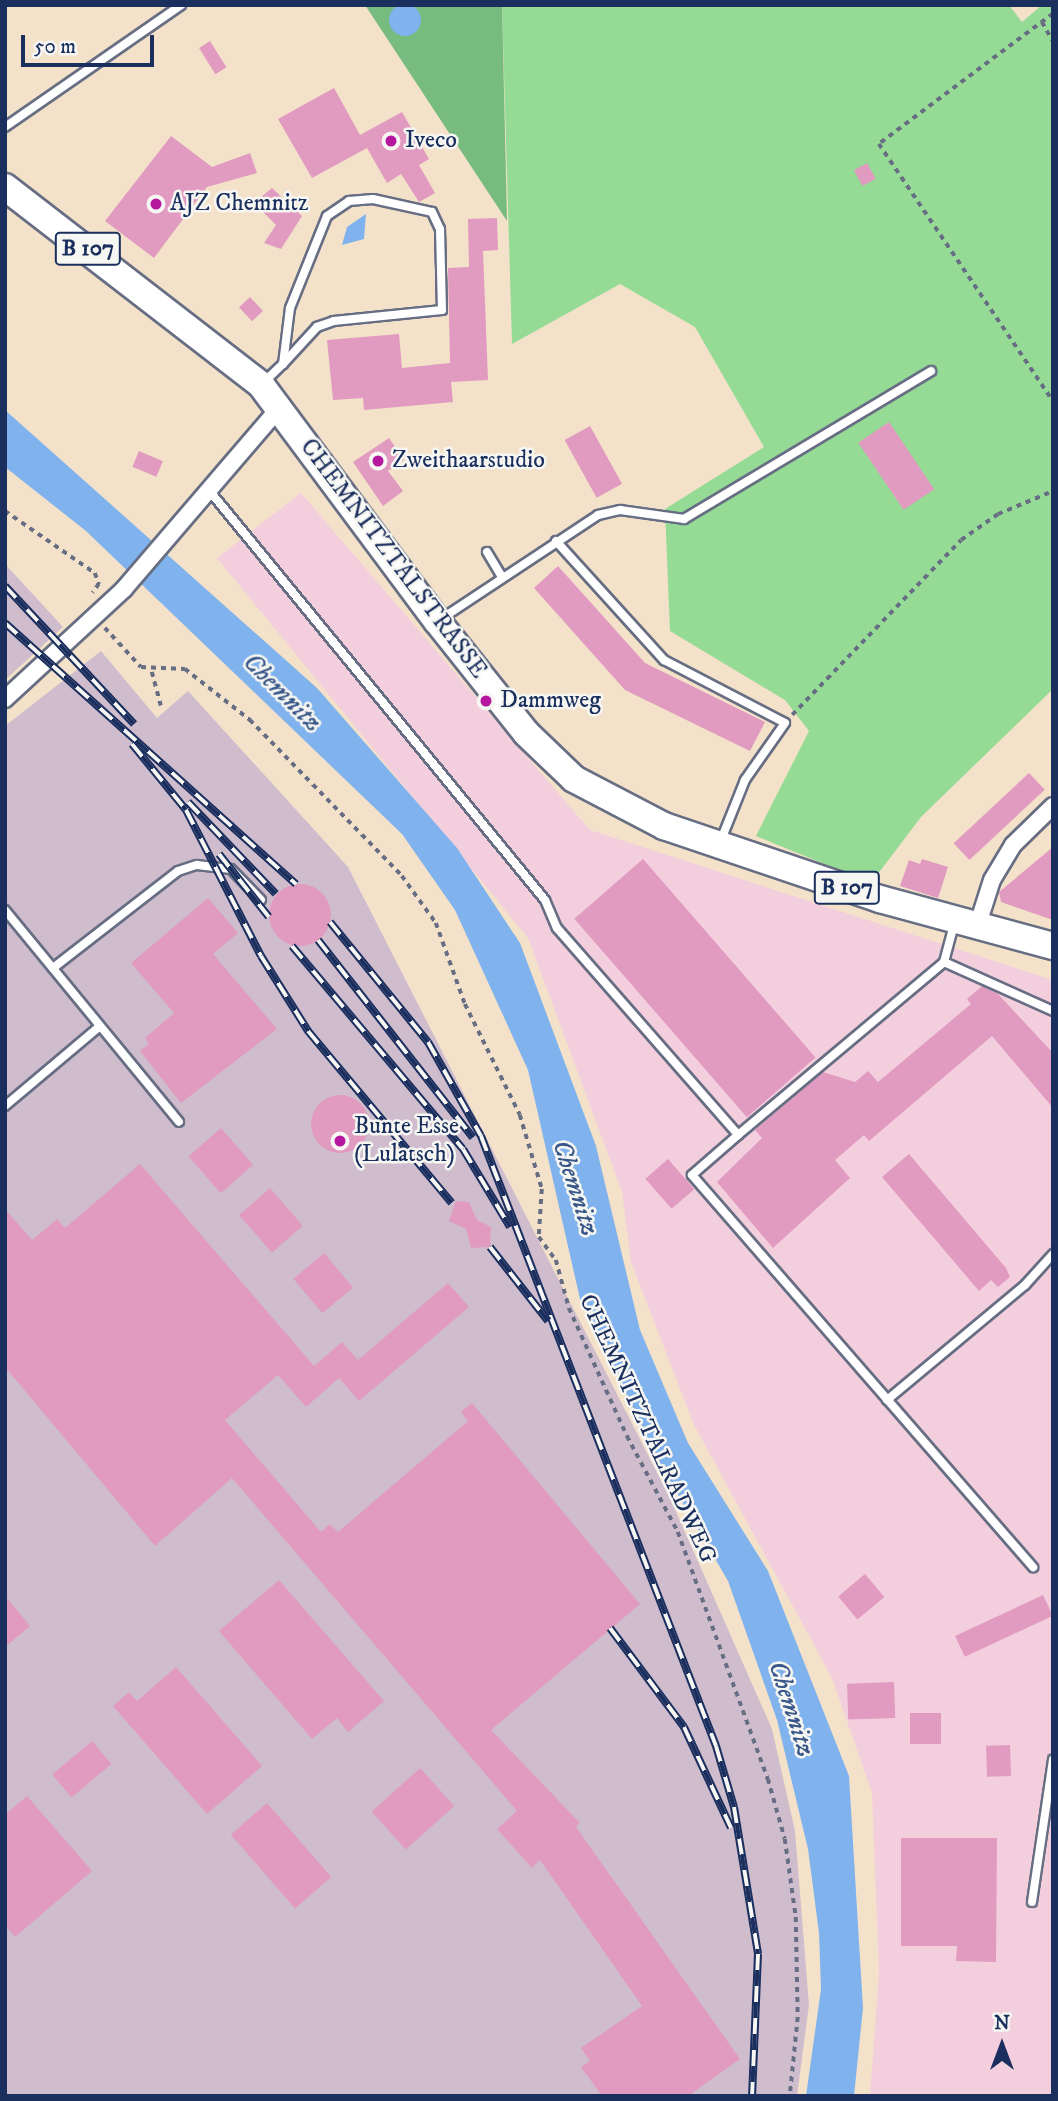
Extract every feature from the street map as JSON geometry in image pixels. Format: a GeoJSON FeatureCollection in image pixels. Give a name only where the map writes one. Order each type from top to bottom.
{"type":"FeatureCollection","features":[{"type":"Feature","properties":{"kind":"main road","name":"CHEMNITZTALSTRASSE"},"geometry":{"type":"LineString","coordinates":[[5,187],[261,385],[437,621],[526,733],[574,779],[626,811],[719,844],[966,923],[1053,946]]}},
{"type":"Feature","properties":{"kind":"street"},"geometry":{"type":"LineString","coordinates":[[5,699],[96,618],[124,589],[173,533],[207,488],[279,408]]}},
{"type":"Feature","properties":{"kind":"street"},"geometry":{"type":"LineString","coordinates":[[966,923],[1013,845],[1053,806]]}},
{"type":"Feature","properties":{"kind":"lane"},"geometry":{"type":"LineString","coordinates":[[5,127],[181,5]]}},
{"type":"Feature","properties":{"kind":"lane"},"geometry":{"type":"LineString","coordinates":[[261,385],[283,364],[317,327],[334,321],[442,310],[440,229],[432,212],[373,199],[349,201],[327,216],[290,308],[283,364]]}},
{"type":"Feature","properties":{"kind":"lane"},"geometry":{"type":"LineString","coordinates":[[437,621],[598,515],[620,510],[684,519],[931,371]]}},
{"type":"Feature","properties":{"kind":"lane"},"geometry":{"type":"LineString","coordinates":[[207,488],[545,900],[557,928],[738,1135]]}},
{"type":"Feature","properties":{"kind":"lane"},"geometry":{"type":"LineString","coordinates":[[556,541],[664,660],[785,723],[745,780],[719,844]]}},
{"type":"Feature","properties":{"kind":"lane"},"geometry":{"type":"LineString","coordinates":[[487,552],[502,577]]}},
{"type":"Feature","properties":{"kind":"lane"},"geometry":{"type":"LineString","coordinates":[[53,968],[178,871],[197,865],[231,869],[261,900]]}},
{"type":"Feature","properties":{"kind":"lane"},"geometry":{"type":"LineString","coordinates":[[5,910],[179,1122]]}},
{"type":"Feature","properties":{"kind":"lane"},"geometry":{"type":"LineString","coordinates":[[966,923],[943,961],[692,1175],[1033,1567]]}},
{"type":"Feature","properties":{"kind":"lane"},"geometry":{"type":"LineString","coordinates":[[943,961],[1053,1011]]}},
{"type":"Feature","properties":{"kind":"lane"},"geometry":{"type":"LineString","coordinates":[[5,1106],[100,1026]]}},
{"type":"Feature","properties":{"kind":"lane"},"geometry":{"type":"LineString","coordinates":[[887,1400],[1025,1285],[1053,1254]]}},
{"type":"Feature","properties":{"kind":"lane"},"geometry":{"type":"LineString","coordinates":[[1032,1902],[1053,1760]]}},
{"type":"Feature","properties":{"kind":"path"},"geometry":{"type":"LineString","coordinates":[[1053,14],[879,144],[1053,401]]}},
{"type":"Feature","properties":{"kind":"path"},"geometry":{"type":"LineString","coordinates":[[1042,22],[1053,41]]}},
{"type":"Feature","properties":{"kind":"path"},"geometry":{"type":"LineString","coordinates":[[785,723],[961,540],[999,514],[1053,491]]}},
{"type":"Feature","properties":{"kind":"path"},"geometry":{"type":"LineString","coordinates":[[5,511],[95,573],[99,587],[85,606],[152,673],[161,706]]}},
{"type":"Feature","properties":{"kind":"path","name":"CHEMNITZTALRADWEG"},"geometry":{"type":"LineString","coordinates":[[152,673],[185,669],[250,720],[402,876],[436,923],[465,1004],[520,1115],[542,1189],[539,1237],[556,1260],[569,1308],[626,1436],[678,1532],[768,1779],[785,1839],[796,1917],[799,2017],[790,2096]]}},
{"type":"Feature","properties":{"kind":"shaded area"},"geometry":{"type":"Polygon","coordinates":[[[301,493],[590,830],[1053,980],[1053,2096],[870,2096],[879,1973],[872,1793],[832,1678],[694,1425],[631,1262],[622,1192],[528,938],[217,558],[301,493]]]}},
{"type":"Feature","properties":{"kind":"shaded area"},"geometry":{"type":"Polygon","coordinates":[[[5,564],[63,627],[5,680],[5,564]]]}},
{"type":"Feature","properties":{"kind":"shaded area"},"geometry":{"type":"Polygon","coordinates":[[[101,651],[157,718],[188,691],[348,867],[670,1498],[772,1729],[795,1831],[809,2005],[797,2096],[5,2096],[5,726],[101,651]]]}},
{"type":"Feature","properties":{"kind":"green space"},"geometry":{"type":"Polygon","coordinates":[[[365,5],[502,5],[507,221],[365,5]]]}},
{"type":"Feature","properties":{"kind":"green space"},"geometry":{"type":"Polygon","coordinates":[[[502,5],[1009,5],[1022,22],[1042,5],[1053,5],[1053,689],[921,817],[871,883],[756,836],[809,731],[785,700],[670,631],[665,509],[764,447],[695,327],[620,284],[512,344],[502,5]]]}},
{"type":"Feature","properties":{"kind":"water"},"geometry":{"type":"Polygon","coordinates":[[[405,4],[417,8],[421,20],[417,32],[405,36],[393,32],[389,20],[393,8],[405,4]]]}},
{"type":"Feature","properties":{"kind":"water"},"geometry":{"type":"Polygon","coordinates":[[[366,214],[364,239],[342,245],[347,227],[366,214]]]}},
{"type":"Feature","properties":{"kind":"water","name":"Chemnitz"},"geometry":{"type":"Polygon","coordinates":[[[5,410],[317,688],[457,848],[520,943],[596,1146],[640,1330],[688,1443],[768,1571],[849,1776],[863,2008],[854,2096],[806,2096],[821,1989],[819,1933],[808,1849],[777,1720],[728,1581],[663,1469],[580,1299],[528,1070],[455,910],[402,834],[86,531],[5,467],[5,410]]]}},
{"type":"Feature","properties":{"kind":"building"},"geometry":{"type":"Polygon","coordinates":[[[210,41],[226,67],[215,74],[199,48],[210,41]]]}},
{"type":"Feature","properties":{"kind":"building"},"geometry":{"type":"Polygon","coordinates":[[[334,88],[360,135],[402,112],[429,159],[419,165],[435,193],[419,202],[401,174],[387,183],[367,148],[312,178],[278,119],[334,88]]]}},
{"type":"Feature","properties":{"kind":"building","name":"AJZ Chemnitz"},"geometry":{"type":"Polygon","coordinates":[[[171,136],[212,167],[250,153],[257,173],[207,187],[154,258],[105,221],[171,136]]]}},
{"type":"Feature","properties":{"kind":"building"},"geometry":{"type":"Polygon","coordinates":[[[867,163],[876,179],[863,186],[854,170],[867,163]]]}},
{"type":"Feature","properties":{"kind":"building"},"geometry":{"type":"Polygon","coordinates":[[[272,188],[302,216],[281,249],[264,243],[276,225],[254,203],[272,188]]]}},
{"type":"Feature","properties":{"kind":"building"},"geometry":{"type":"Polygon","coordinates":[[[497,218],[498,250],[483,251],[488,380],[451,382],[453,402],[364,410],[363,398],[333,400],[327,340],[399,334],[402,368],[450,363],[448,268],[469,267],[468,219],[497,218]]]}},
{"type":"Feature","properties":{"kind":"building"},"geometry":{"type":"Polygon","coordinates":[[[250,297],[263,311],[252,321],[239,307],[250,297]]]}},
{"type":"Feature","properties":{"kind":"building"},"geometry":{"type":"Polygon","coordinates":[[[889,422],[934,489],[904,510],[858,443],[889,422]]]}},
{"type":"Feature","properties":{"kind":"building"},"geometry":{"type":"Polygon","coordinates":[[[590,426],[622,484],[597,498],[565,440],[590,426]]]}},
{"type":"Feature","properties":{"kind":"building","name":"Zweithaarstudio"},"geometry":{"type":"Polygon","coordinates":[[[389,438],[404,460],[388,471],[403,491],[383,506],[353,462],[389,438]]]}},
{"type":"Feature","properties":{"kind":"building"},"geometry":{"type":"Polygon","coordinates":[[[139,451],[163,461],[156,477],[132,467],[139,451]]]}},
{"type":"Feature","properties":{"kind":"building"},"geometry":{"type":"Polygon","coordinates":[[[558,566],[645,663],[765,722],[750,751],[625,690],[534,588],[558,566]]]}},
{"type":"Feature","properties":{"kind":"building"},"geometry":{"type":"Polygon","coordinates":[[[1029,773],[1045,790],[969,860],[954,843],[1029,773]]]}},
{"type":"Feature","properties":{"kind":"building"},"geometry":{"type":"Polygon","coordinates":[[[1053,847],[1053,920],[1001,902],[999,892],[1053,847]]]}},
{"type":"Feature","properties":{"kind":"building"},"geometry":{"type":"Polygon","coordinates":[[[643,859],[816,1057],[747,1117],[574,919],[643,859]]]}},
{"type":"Feature","properties":{"kind":"building"},"geometry":{"type":"Polygon","coordinates":[[[922,859],[948,867],[938,898],[900,886],[909,860],[920,864],[922,859]]]}},
{"type":"Feature","properties":{"kind":"building"},"geometry":{"type":"Polygon","coordinates":[[[300,884],[312,886],[322,893],[329,903],[329,927],[322,937],[312,944],[300,946],[288,944],[278,937],[271,927],[269,915],[271,903],[278,893],[288,886],[300,884]]]}},
{"type":"Feature","properties":{"kind":"building"},"geometry":{"type":"Polygon","coordinates":[[[208,898],[238,933],[213,954],[277,1029],[181,1103],[140,1051],[149,1044],[145,1038],[174,1013],[131,963],[208,898]]]}},
{"type":"Feature","properties":{"kind":"building"},"geometry":{"type":"Polygon","coordinates":[[[982,986],[998,994],[1053,1053],[1053,1108],[992,1036],[869,1141],[864,1135],[835,1160],[850,1178],[773,1248],[717,1182],[762,1138],[755,1130],[823,1072],[855,1082],[868,1071],[878,1082],[971,1004],[967,999],[982,986]]]}},
{"type":"Feature","properties":{"kind":"building"},"geometry":{"type":"Polygon","coordinates":[[[334,1095],[346,1095],[361,1103],[369,1118],[369,1130],[361,1145],[346,1153],[334,1153],[319,1145],[311,1130],[311,1118],[319,1103],[334,1095]]]}},
{"type":"Feature","properties":{"kind":"building"},"geometry":{"type":"Polygon","coordinates":[[[221,1128],[253,1165],[221,1193],[189,1156],[221,1128]]]}},
{"type":"Feature","properties":{"kind":"building"},"geometry":{"type":"Polygon","coordinates":[[[909,1154],[1006,1268],[1010,1277],[998,1287],[991,1280],[979,1291],[882,1177],[909,1154]]]}},
{"type":"Feature","properties":{"kind":"building"},"geometry":{"type":"Polygon","coordinates":[[[668,1159],[694,1189],[672,1209],[645,1179],[668,1159]]]}},
{"type":"Feature","properties":{"kind":"building"},"geometry":{"type":"Polygon","coordinates":[[[140,1164],[314,1366],[342,1342],[358,1360],[448,1283],[469,1307],[359,1401],[339,1378],[306,1407],[278,1375],[225,1420],[321,1532],[330,1524],[338,1532],[468,1421],[461,1412],[472,1403],[640,1604],[491,1730],[580,1823],[576,1827],[740,2059],[688,2096],[602,2096],[581,2067],[590,2061],[581,2048],[642,2006],[540,1860],[532,1868],[497,1829],[517,1811],[232,1478],[155,1546],[5,1367],[5,1209],[32,1240],[57,1219],[65,1228],[140,1164]]]}},
{"type":"Feature","properties":{"kind":"building"},"geometry":{"type":"Polygon","coordinates":[[[270,1188],[303,1226],[272,1253],[239,1215],[270,1188]]]}},
{"type":"Feature","properties":{"kind":"building"},"geometry":{"type":"Polygon","coordinates":[[[456,1201],[469,1202],[477,1220],[491,1227],[490,1247],[471,1248],[466,1229],[449,1221],[456,1201]]]}},
{"type":"Feature","properties":{"kind":"building"},"geometry":{"type":"Polygon","coordinates":[[[324,1253],[353,1287],[322,1313],[293,1279],[324,1253]]]}},
{"type":"Feature","properties":{"kind":"building"},"geometry":{"type":"Polygon","coordinates":[[[865,1574],[884,1597],[857,1619],[838,1596],[865,1574]]]}},
{"type":"Feature","properties":{"kind":"building"},"geometry":{"type":"Polygon","coordinates":[[[279,1580],[384,1701],[348,1732],[337,1718],[312,1739],[219,1631],[279,1580]]]}},
{"type":"Feature","properties":{"kind":"building"},"geometry":{"type":"Polygon","coordinates":[[[1043,1595],[1053,1616],[965,1657],[955,1636],[1043,1595]]]}},
{"type":"Feature","properties":{"kind":"building"},"geometry":{"type":"Polygon","coordinates":[[[5,1596],[30,1626],[5,1647],[5,1596]]]}},
{"type":"Feature","properties":{"kind":"building"},"geometry":{"type":"Polygon","coordinates":[[[176,1667],[262,1766],[207,1814],[113,1706],[129,1692],[137,1701],[176,1667]]]}},
{"type":"Feature","properties":{"kind":"building"},"geometry":{"type":"Polygon","coordinates":[[[894,1682],[895,1718],[848,1720],[847,1684],[894,1682]]]}},
{"type":"Feature","properties":{"kind":"building"},"geometry":{"type":"Polygon","coordinates":[[[910,1713],[941,1713],[941,1744],[910,1744],[910,1713]]]}},
{"type":"Feature","properties":{"kind":"building"},"geometry":{"type":"Polygon","coordinates":[[[92,1741],[111,1764],[71,1797],[52,1774],[92,1741]]]}},
{"type":"Feature","properties":{"kind":"building"},"geometry":{"type":"Polygon","coordinates":[[[1010,1745],[1011,1776],[987,1777],[986,1746],[1010,1745]]]}},
{"type":"Feature","properties":{"kind":"building"},"geometry":{"type":"Polygon","coordinates":[[[420,1768],[454,1806],[406,1849],[372,1811],[420,1768]]]}},
{"type":"Feature","properties":{"kind":"building"},"geometry":{"type":"Polygon","coordinates":[[[27,1796],[92,1871],[15,1937],[5,1925],[5,1815],[27,1796]]]}},
{"type":"Feature","properties":{"kind":"building"},"geometry":{"type":"Polygon","coordinates":[[[267,1803],[331,1877],[295,1908],[231,1834],[267,1803]]]}},
{"type":"Feature","properties":{"kind":"building"},"geometry":{"type":"Polygon","coordinates":[[[901,1838],[997,1838],[996,1962],[956,1961],[957,1946],[901,1946],[901,1838]]]}},
{"type":"Feature","properties":{"kind":"railway"},"geometry":{"type":"LineString","coordinates":[[5,586],[134,724]]}},
{"type":"Feature","properties":{"kind":"railway"},"geometry":{"type":"LineString","coordinates":[[5,623],[296,884]]}},
{"type":"Feature","properties":{"kind":"railway"},"geometry":{"type":"LineString","coordinates":[[132,744],[186,810],[261,956],[308,1031],[452,1203]]}},
{"type":"Feature","properties":{"kind":"railway"},"geometry":{"type":"LineString","coordinates":[[188,802],[276,894]]}},
{"type":"Feature","properties":{"kind":"railway"},"geometry":{"type":"LineString","coordinates":[[219,854],[269,917]]}},
{"type":"Feature","properties":{"kind":"railway"},"geometry":{"type":"LineString","coordinates":[[330,922],[428,1042],[481,1136],[716,1746],[734,1807],[758,1954],[752,2096]]}},
{"type":"Feature","properties":{"kind":"railway"},"geometry":{"type":"LineString","coordinates":[[318,940],[473,1138]]}},
{"type":"Feature","properties":{"kind":"railway"},"geometry":{"type":"LineString","coordinates":[[292,946],[463,1149],[510,1227]]}},
{"type":"Feature","properties":{"kind":"railway"},"geometry":{"type":"LineString","coordinates":[[490,1247],[548,1321]]}},
{"type":"Feature","properties":{"kind":"railway"},"geometry":{"type":"LineString","coordinates":[[610,1628],[684,1727],[731,1828]]}},
{"type":"Feature","properties":{"kind":"place","name":"Iveco"},"geometry":{"type":"Point","coordinates":[391,141]}},
{"type":"Feature","properties":{"kind":"place","name":"AJZ Chemnitz"},"geometry":{"type":"Point","coordinates":[156,204]}},
{"type":"Feature","properties":{"kind":"place","name":"Zweithaarstudio"},"geometry":{"type":"Point","coordinates":[378,461]}},
{"type":"Feature","properties":{"kind":"place","name":"Dammweg"},"geometry":{"type":"Point","coordinates":[486,701]}},
{"type":"Feature","properties":{"kind":"place","name":"Bunte Esse (Lulatsch)"},"geometry":{"type":"Point","coordinates":[340,1141]}}]}
